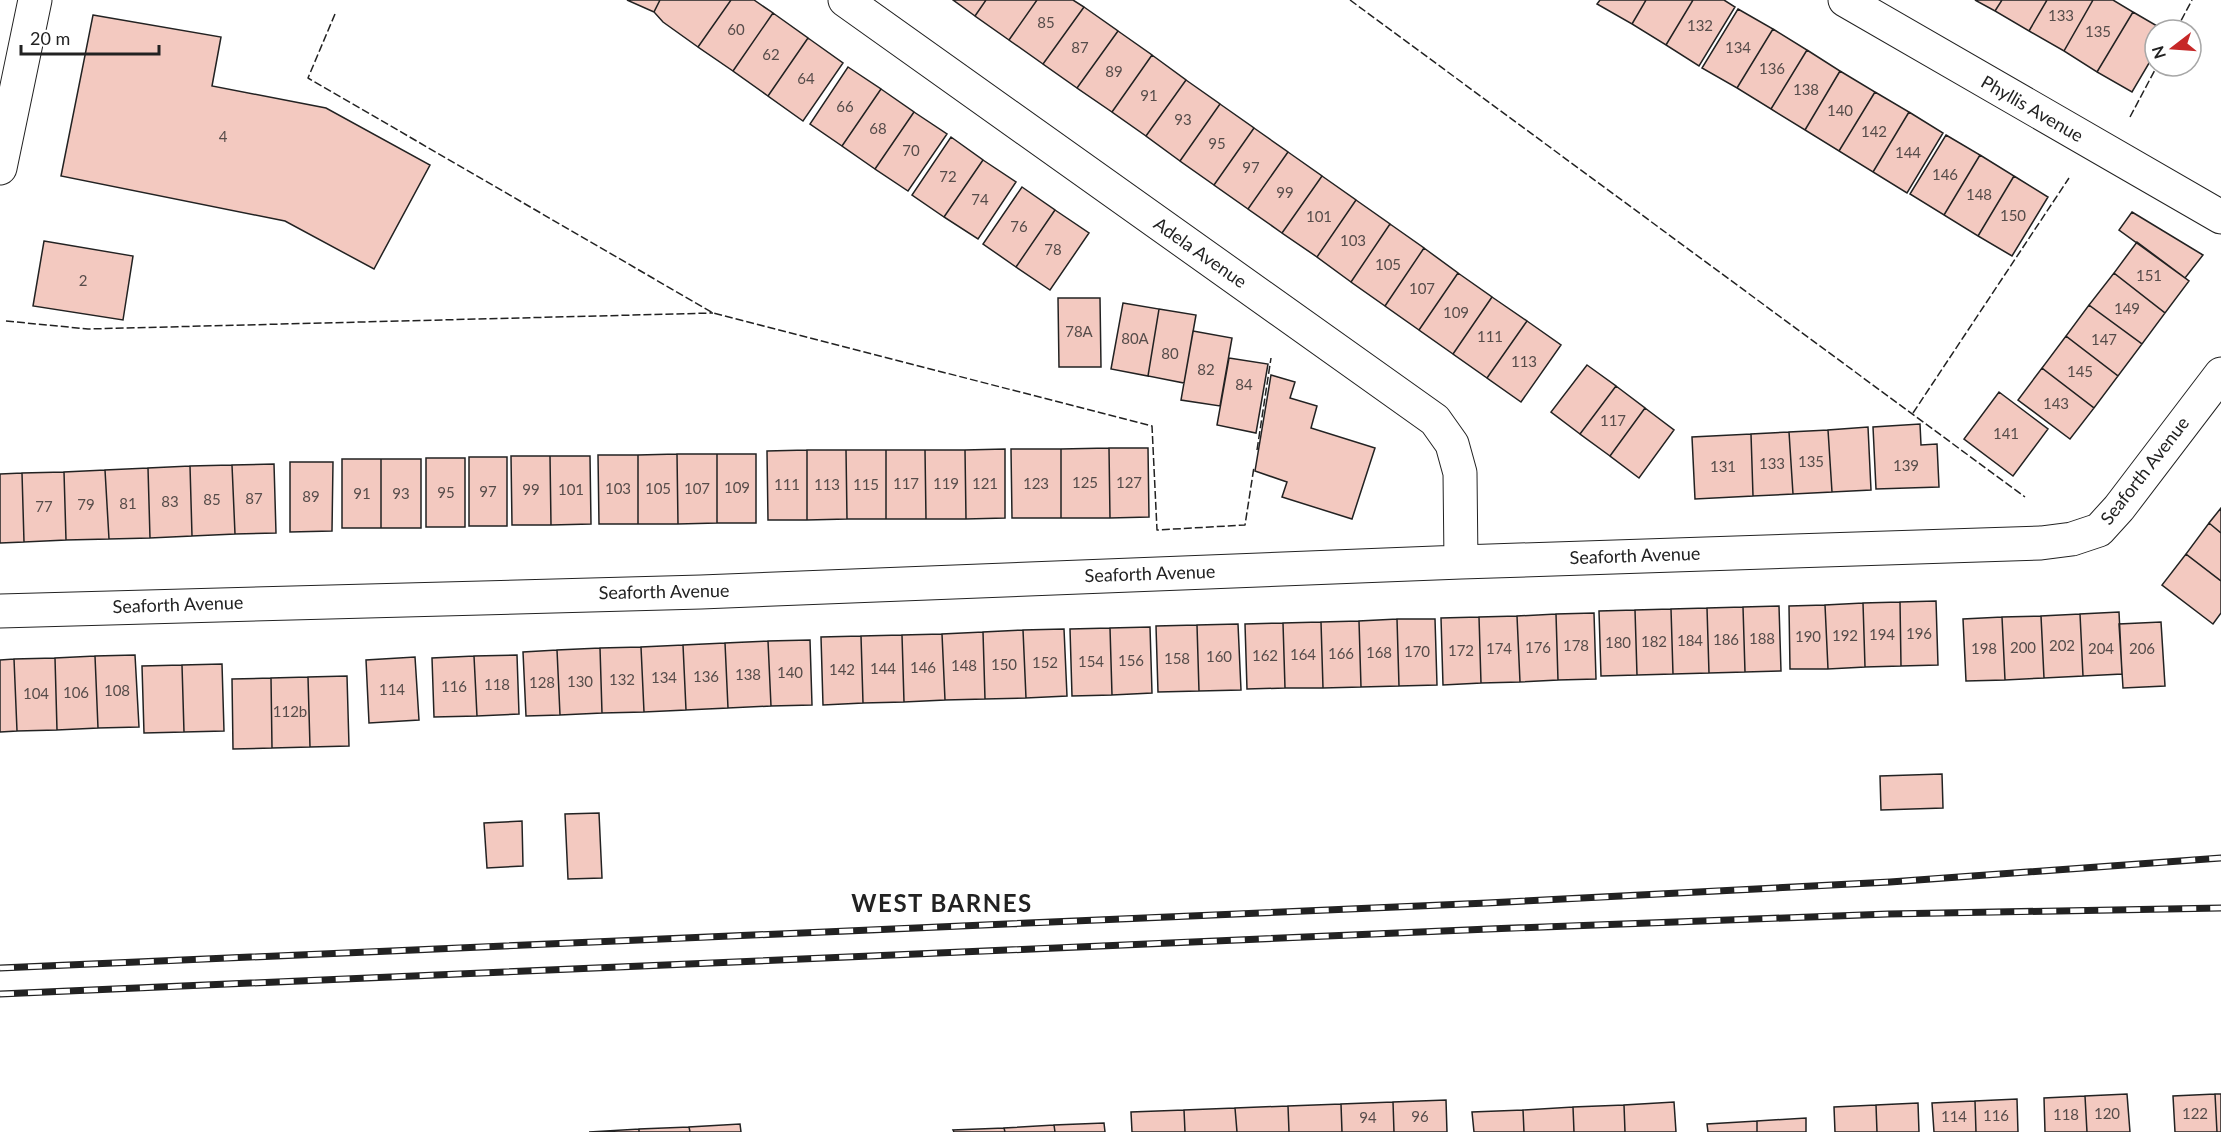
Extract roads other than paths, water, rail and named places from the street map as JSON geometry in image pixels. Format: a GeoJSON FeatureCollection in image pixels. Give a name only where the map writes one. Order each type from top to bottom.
{"type":"FeatureCollection","features":[{"type":"Feature","properties":{"kind":"street"},"geometry":{"type":"LineString","coordinates":[[0,168],[5,118],[35,0]]}},
{"type":"Feature","properties":{"kind":"street","name":"Adela Avenue"},"geometry":{"type":"LineString","coordinates":[[845,0],[1435,420],[1452,444],[1460,473],[1461,562]]}},
{"type":"Feature","properties":{"kind":"street","name":"Phyllis Avenue"},"geometry":{"type":"LineString","coordinates":[[1845,0],[2221,217]]}},
{"type":"Feature","properties":{"kind":"street","name":"Seaforth Avenue"},"geometry":{"type":"LineString","coordinates":[[0,611],[701,592],[1461,562],[2041,543],[2072,539],[2099,530],[2119,508],[2221,374]]}},
{"type":"Feature","properties":{"kind":"railway"},"geometry":{"type":"LineString","coordinates":[[0,968],[1487,903],[1890,882],[2221,858]]}},
{"type":"Feature","properties":{"kind":"railway"},"geometry":{"type":"LineString","coordinates":[[0,994],[1489,929],[1888,914],[2221,908]]}},
{"type":"Feature","properties":{"kind":"district","name":"WEST BARNES"},"geometry":{"type":"Point","coordinates":[942,904]}}]}
